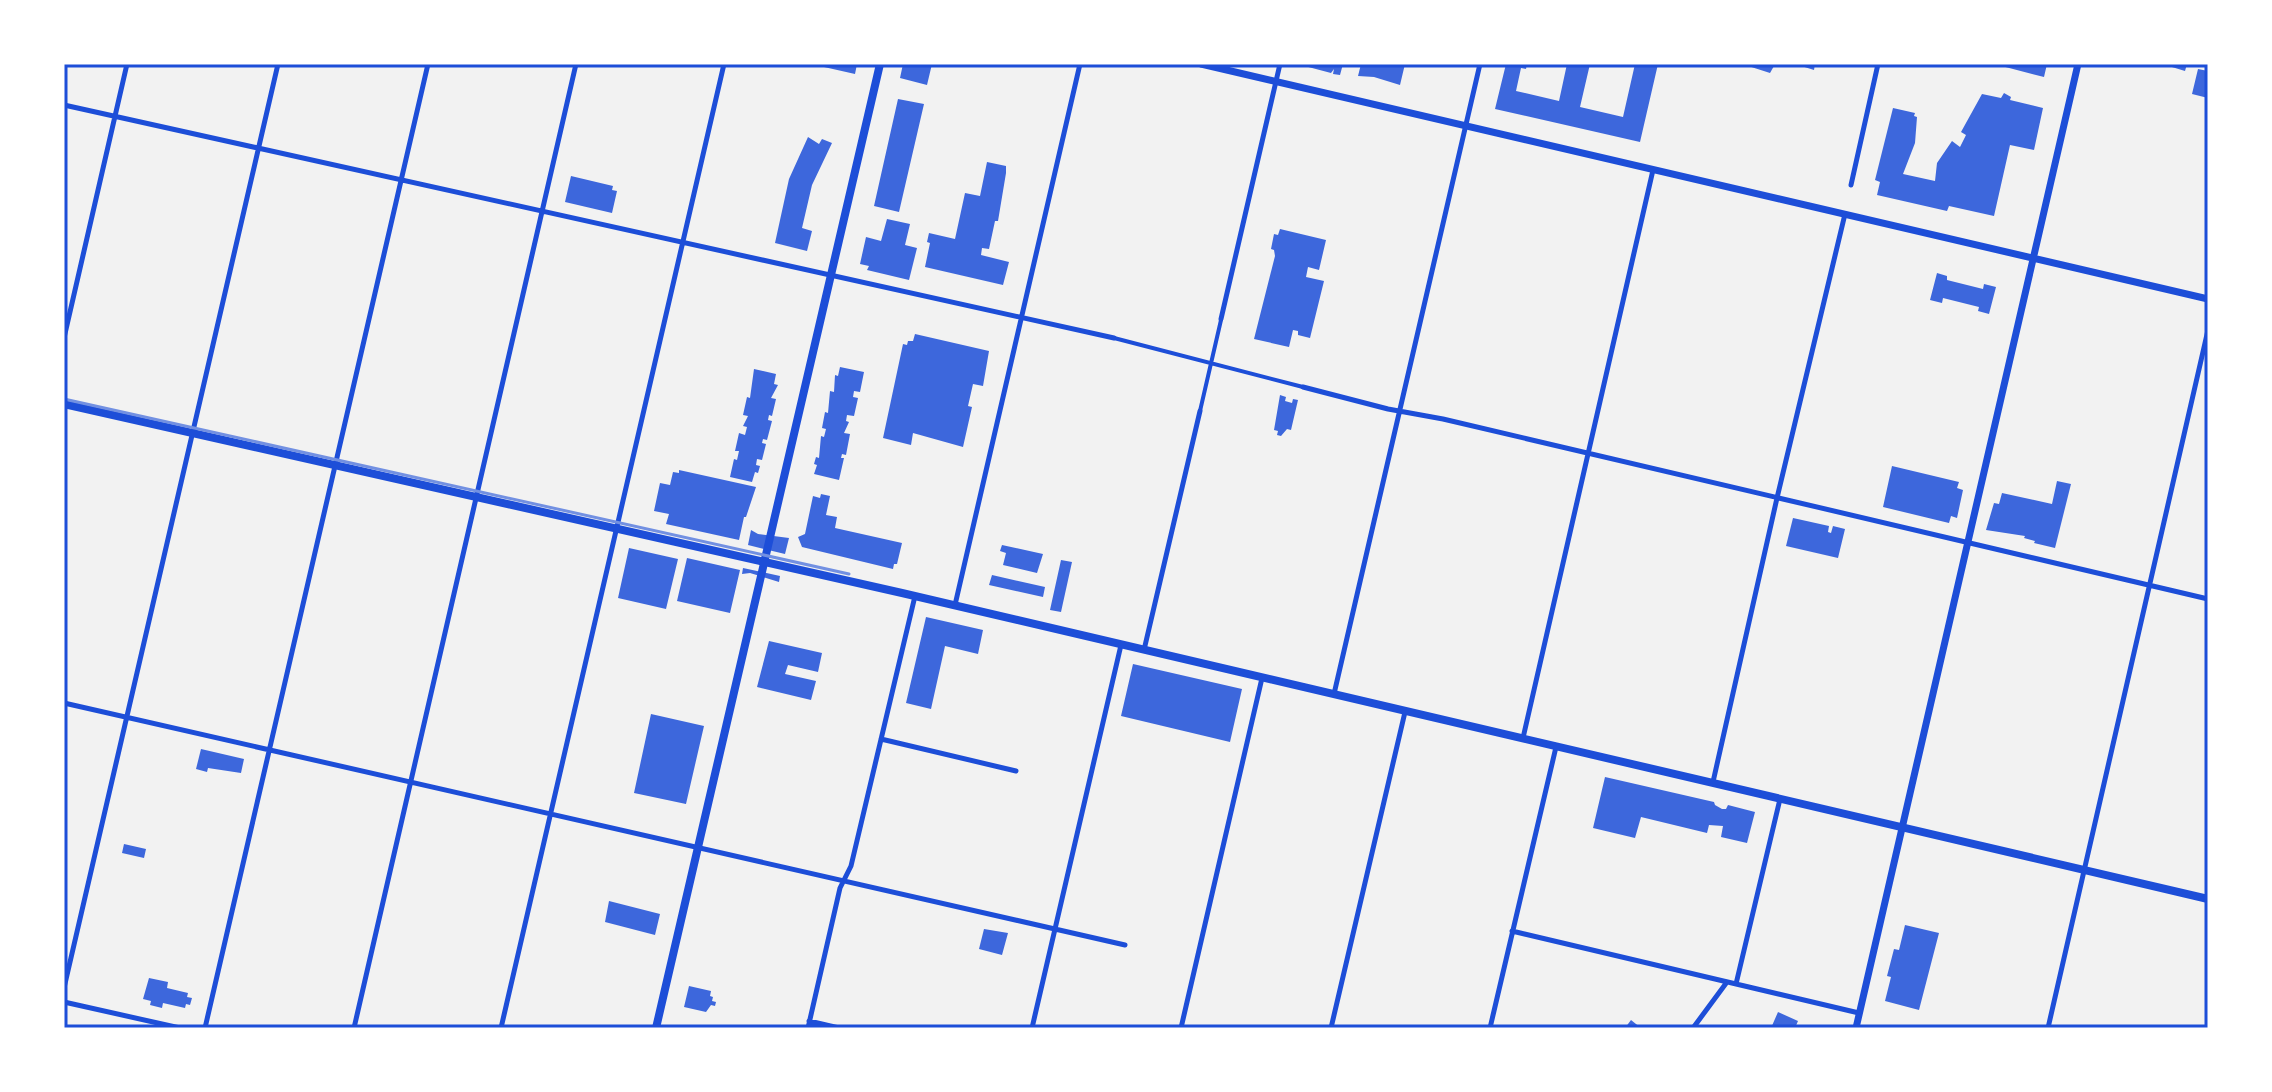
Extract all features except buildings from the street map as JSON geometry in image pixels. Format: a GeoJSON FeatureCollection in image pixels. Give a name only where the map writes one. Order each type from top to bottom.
{"type":"FeatureCollection","features":[{"type":"Feature","properties":{"kind":"main road"},"geometry":{"type":"LineString","coordinates":[[656,1028],[880,64]]}},
{"type":"Feature","properties":{"kind":"main road"},"geometry":{"type":"LineString","coordinates":[[64,404],[915,596],[2208,899]]}},
{"type":"Feature","properties":{"kind":"street"},"geometry":{"type":"LineString","coordinates":[[64,338],[127,64]]}},
{"type":"Feature","properties":{"kind":"street"},"geometry":{"type":"LineString","coordinates":[[64,988],[278,64]]}},
{"type":"Feature","properties":{"kind":"street"},"geometry":{"type":"LineString","coordinates":[[205,1028],[428,64]]}},
{"type":"Feature","properties":{"kind":"street"},"geometry":{"type":"LineString","coordinates":[[354,1028],[576,64]]}},
{"type":"Feature","properties":{"kind":"street"},"geometry":{"type":"LineString","coordinates":[[501,1028],[724,64]]}},
{"type":"Feature","properties":{"kind":"street"},"geometry":{"type":"LineString","coordinates":[[955,606],[1080,64]]}},
{"type":"Feature","properties":{"kind":"street"},"geometry":{"type":"LineString","coordinates":[[1201,64],[2208,299]]}},
{"type":"Feature","properties":{"kind":"street"},"geometry":{"type":"LineString","coordinates":[[1144,650],[1280,64]]}},
{"type":"Feature","properties":{"kind":"street"},"geometry":{"type":"LineString","coordinates":[[1333,695],[1480,64]]}},
{"type":"Feature","properties":{"kind":"street"},"geometry":{"type":"LineString","coordinates":[[1851,185],[1878,64]]}},
{"type":"Feature","properties":{"kind":"street"},"geometry":{"type":"LineString","coordinates":[[1854,1026],[2078,64]]}},
{"type":"Feature","properties":{"kind":"street"},"geometry":{"type":"LineString","coordinates":[[64,105],[1114,338],[1400,411],[2208,599]]}},
{"type":"Feature","properties":{"kind":"street"},"geometry":{"type":"LineString","coordinates":[[1523,739],[1653,170]]}},
{"type":"Feature","properties":{"kind":"street"},"geometry":{"type":"LineString","coordinates":[[1713,783],[1845,214]]}},
{"type":"Feature","properties":{"kind":"street"},"geometry":{"type":"LineString","coordinates":[[2048,1028],[2208,330]]}},
{"type":"Feature","properties":{"kind":"street"},"geometry":{"type":"LineString","coordinates":[[839,1028],[808,1025],[840,888],[851,870],[915,596]]}},
{"type":"Feature","properties":{"kind":"street"},"geometry":{"type":"LineString","coordinates":[[1032,1028],[1121,645]]}},
{"type":"Feature","properties":{"kind":"street"},"geometry":{"type":"LineString","coordinates":[[1181,1028],[1262,678]]}},
{"type":"Feature","properties":{"kind":"street"},"geometry":{"type":"LineString","coordinates":[[64,703],[1125,945]]}},
{"type":"Feature","properties":{"kind":"street"},"geometry":{"type":"LineString","coordinates":[[1331,1028],[1405,712]]}},
{"type":"Feature","properties":{"kind":"street"},"geometry":{"type":"LineString","coordinates":[[881,739],[1016,771]]}},
{"type":"Feature","properties":{"kind":"street"},"geometry":{"type":"LineString","coordinates":[[1490,1028],[1556,747]]}},
{"type":"Feature","properties":{"kind":"street"},"geometry":{"type":"LineString","coordinates":[[1736,984],[1780,799]]}},
{"type":"Feature","properties":{"kind":"street"},"geometry":{"type":"LineString","coordinates":[[1512,931],[1859,1013]]}},
{"type":"Feature","properties":{"kind":"street"},"geometry":{"type":"LineString","coordinates":[[1693,1028],[1727,982]]}},
{"type":"Feature","properties":{"kind":"street"},"geometry":{"type":"LineString","coordinates":[[64,1002],[180,1028]]}},
{"type":"Feature","properties":{"kind":"railway"},"geometry":{"type":"LineString","coordinates":[[64,399],[849,574]]}}]}
